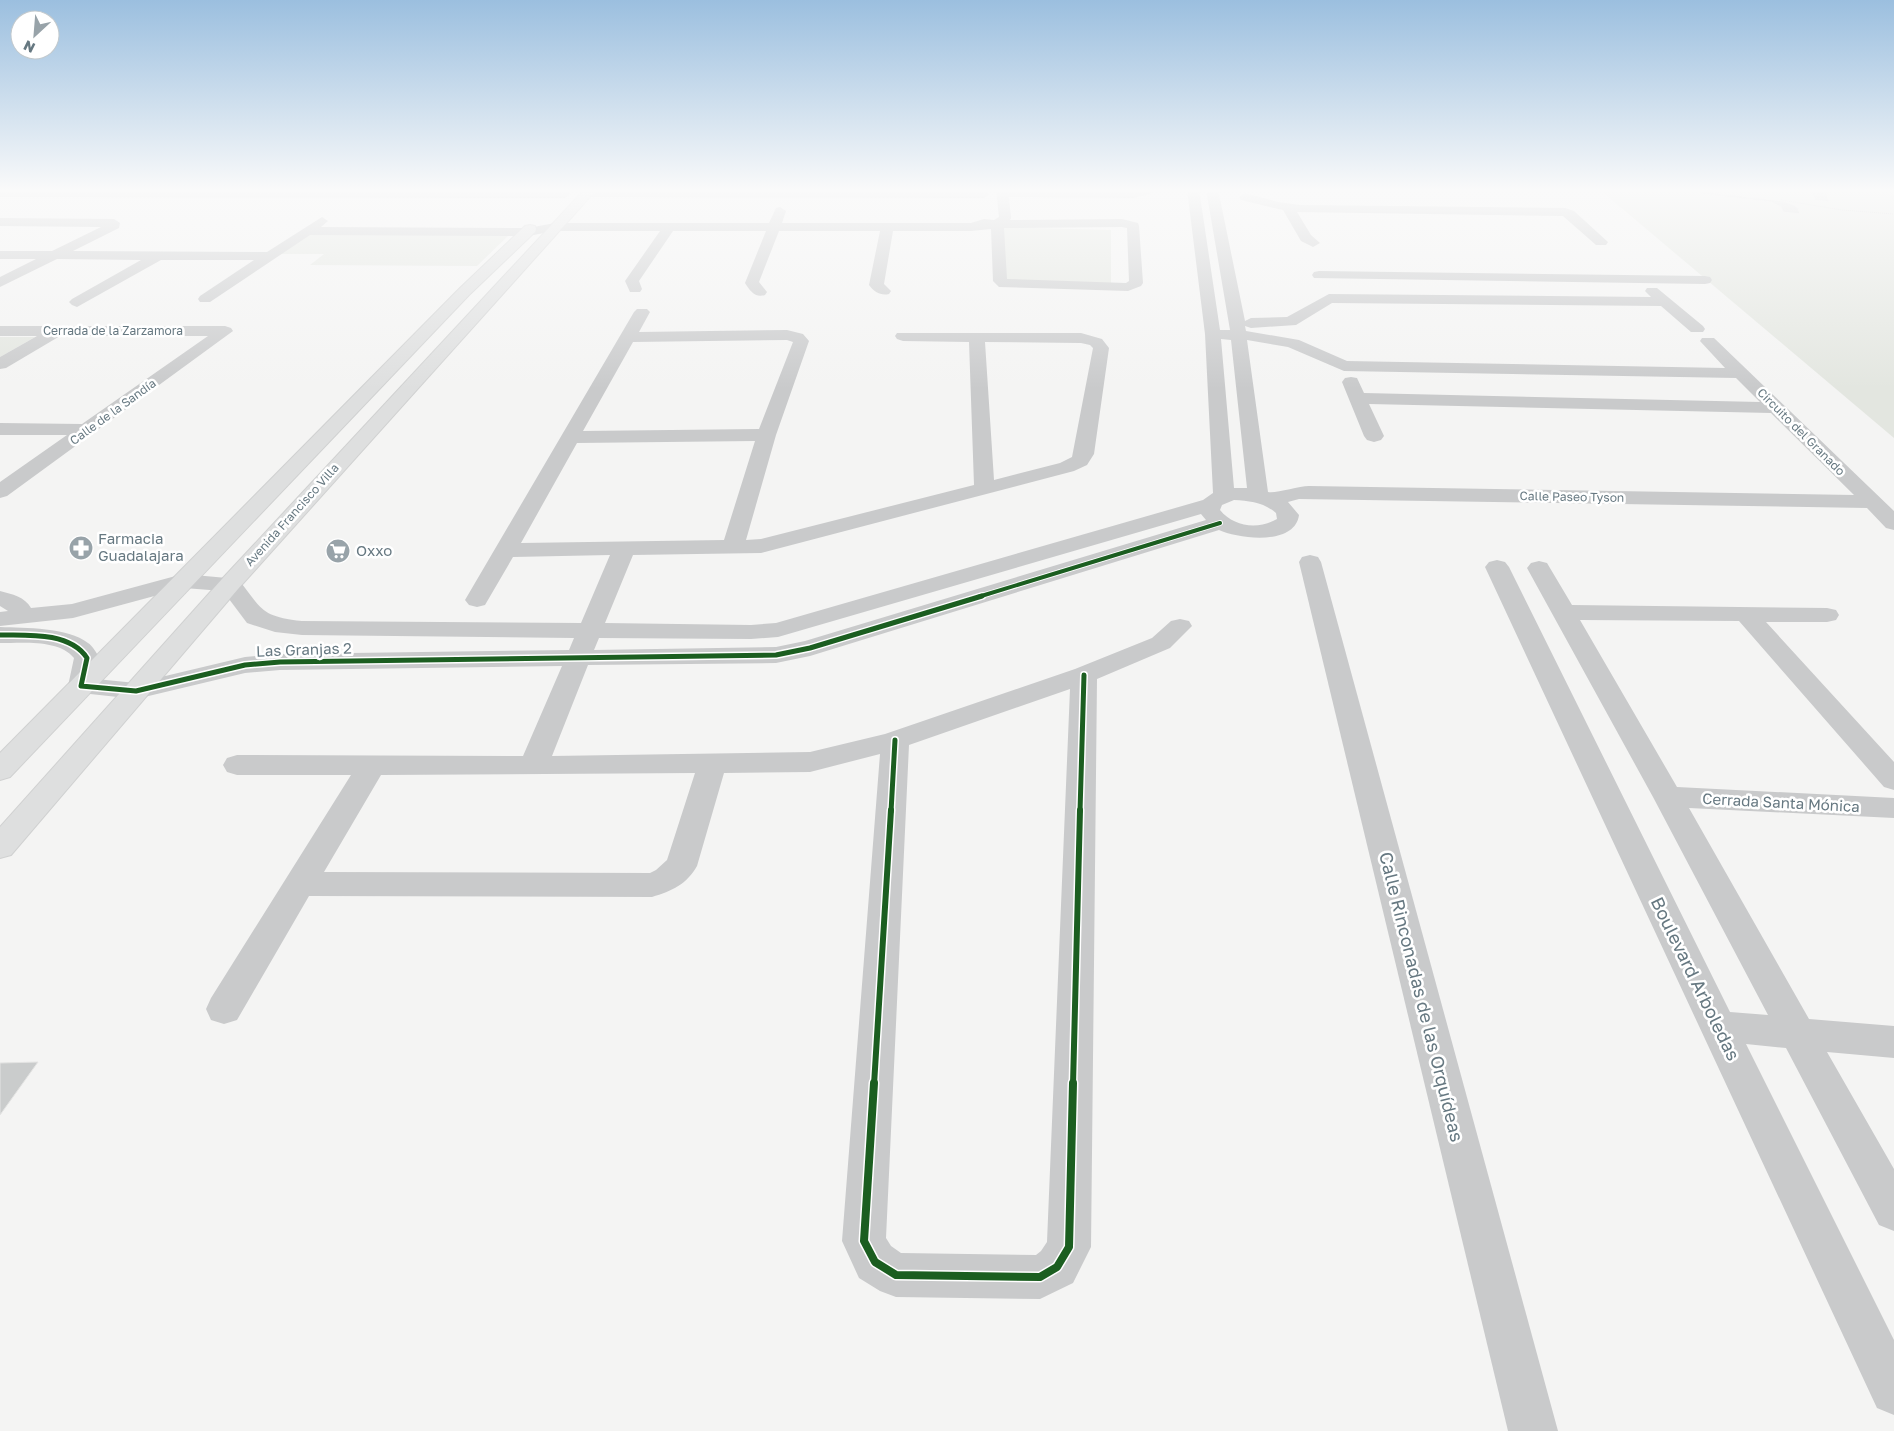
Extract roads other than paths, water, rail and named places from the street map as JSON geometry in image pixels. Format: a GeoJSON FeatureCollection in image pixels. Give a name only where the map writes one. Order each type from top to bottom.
{"type":"FeatureCollection","features":[{"type":"Feature","properties":{"kind":"main road","name":"Avenida Francisco Villa"},"geometry":{"type":"LineString","coordinates":[[0,770],[464,292],[508,256]]}},
{"type":"Feature","properties":{"kind":"main road","name":"Avenida Francisco Villa"},"geometry":{"type":"LineString","coordinates":[[0,848],[230,584],[496,292],[522,256]]}},
{"type":"Feature","properties":{"kind":"main road"},"geometry":{"type":"LineString","coordinates":[[464,292],[496,292]]}},
{"type":"Feature","properties":{"kind":"street"},"geometry":{"type":"LineString","coordinates":[[0,283],[53,256]]}},
{"type":"Feature","properties":{"kind":"street"},"geometry":{"type":"LineString","coordinates":[[136,256],[270,256]]}},
{"type":"Feature","properties":{"kind":"street"},"geometry":{"type":"LineString","coordinates":[[77,302],[159,256]]}},
{"type":"Feature","properties":{"kind":"street"},"geometry":{"type":"LineString","coordinates":[[205,299],[270,256]]}},
{"type":"Feature","properties":{"kind":"street"},"geometry":{"type":"LineString","coordinates":[[635,289],[632,281],[649,256]]}},
{"type":"Feature","properties":{"kind":"street"},"geometry":{"type":"LineString","coordinates":[[760,292],[752,283],[763,256]]}},
{"type":"Feature","properties":{"kind":"street"},"geometry":{"type":"LineString","coordinates":[[882,256],[876,285],[884,291]]}},
{"type":"Feature","properties":{"kind":"street"},"geometry":{"type":"LineString","coordinates":[[998,256],[1000,281],[1004,284],[1128,287],[1136,283],[1135,256]]}},
{"type":"Feature","properties":{"kind":"street"},"geometry":{"type":"LineString","coordinates":[[1202,256],[1212,327],[1218,508]]}},
{"type":"Feature","properties":{"kind":"street"},"geometry":{"type":"LineString","coordinates":[[1234,256],[1238,329],[1265,498]]}},
{"type":"Feature","properties":{"kind":"street"},"geometry":{"type":"LineString","coordinates":[[1312,260],[1328,298]]}},
{"type":"Feature","properties":{"kind":"street"},"geometry":{"type":"LineString","coordinates":[[1319,275],[1705,280]]}},
{"type":"Feature","properties":{"kind":"street","name":"Circuito del Granado"},"geometry":{"type":"LineString","coordinates":[[1638,279],[1703,335],[1894,523]]}},
{"type":"Feature","properties":{"kind":"street"},"geometry":{"type":"LineString","coordinates":[[1238,329],[1290,322],[1328,298],[1665,302]]}},
{"type":"Feature","properties":{"kind":"street"},"geometry":{"type":"LineString","coordinates":[[477,600],[642,312]]}},
{"type":"Feature","properties":{"kind":"street"},"geometry":{"type":"LineString","coordinates":[[1290,322],[1293,343]]}},
{"type":"Feature","properties":{"kind":"street"},"geometry":{"type":"LineString","coordinates":[[1212,327],[1238,329],[1293,343],[1344,366],[1741,373]]}},
{"type":"Feature","properties":{"kind":"street","name":"Cerrada de la Zarzamora"},"geometry":{"type":"LineString","coordinates":[[0,331],[225,331]]}},
{"type":"Feature","properties":{"kind":"street"},"geometry":{"type":"LineString","coordinates":[[0,364],[56,331]]}},
{"type":"Feature","properties":{"kind":"street","name":"Calle de la Sandía"},"geometry":{"type":"LineString","coordinates":[[0,492],[225,331]]}},
{"type":"Feature","properties":{"kind":"street"},"geometry":{"type":"LineString","coordinates":[[628,337],[787,335],[797,337],[801,341],[766,435],[733,548]]}},
{"type":"Feature","properties":{"kind":"street"},"geometry":{"type":"LineString","coordinates":[[506,550],[733,548],[761,546],[1067,467],[1080,461],[1084,454],[1101,348],[1096,342],[1081,338],[903,336]]}},
{"type":"Feature","properties":{"kind":"street"},"geometry":{"type":"LineString","coordinates":[[977,338],[984,488]]}},
{"type":"Feature","properties":{"kind":"street"},"geometry":{"type":"LineString","coordinates":[[1344,366],[1374,436]]}},
{"type":"Feature","properties":{"kind":"street"},"geometry":{"type":"LineString","coordinates":[[1358,398],[1776,408]]}},
{"type":"Feature","properties":{"kind":"street"},"geometry":{"type":"LineString","coordinates":[[0,429],[88,430]]}},
{"type":"Feature","properties":{"kind":"street"},"geometry":{"type":"LineString","coordinates":[[571,436],[766,435]]}},
{"type":"Feature","properties":{"kind":"street","name":"Calle Paseo Tyson"},"geometry":{"type":"LineString","coordinates":[[1265,498],[1294,492],[1309,492],[1872,502]]}},
{"type":"Feature","properties":{"kind":"street"},"geometry":{"type":"LineString","coordinates":[[1234,494],[1265,498],[1283,507],[1288,515],[1287,522],[1279,528],[1250,532],[1218,508],[1234,494]]}},
{"type":"Feature","properties":{"kind":"street","name":"Las Granjas 2"},"geometry":{"type":"LineString","coordinates":[[230,584],[256,618],[275,625],[302,628],[751,632],[778,630],[1218,508]]}},
{"type":"Feature","properties":{"kind":"street","name":"Las Granjas 2"},"geometry":{"type":"LineString","coordinates":[[81,686],[136,691],[245,665],[280,662],[776,655],[810,648],[1218,508]]}},
{"type":"Feature","properties":{"kind":"street"},"geometry":{"type":"LineString","coordinates":[[533,766],[624,549]]}},
{"type":"Feature","properties":{"kind":"street","name":"Calle Rinconadas de las Orquídeas"},"geometry":{"type":"LineString","coordinates":[[1310,562],[1533,1431]]}},
{"type":"Feature","properties":{"kind":"street","name":"Boulevard Arboledas"},"geometry":{"type":"LineString","coordinates":[[1497,567],[1894,1391]]}},
{"type":"Feature","properties":{"kind":"street"},"geometry":{"type":"LineString","coordinates":[[1539,568],[1668,797],[1894,1210]]}},
{"type":"Feature","properties":{"kind":"street"},"geometry":{"type":"LineString","coordinates":[[12,627],[183,581],[230,584]]}},
{"type":"Feature","properties":{"kind":"street"},"geometry":{"type":"LineString","coordinates":[[0,598],[20,607],[12,627],[0,641]]}},
{"type":"Feature","properties":{"kind":"street"},"geometry":{"type":"LineString","coordinates":[[1564,612],[1828,615]]}},
{"type":"Feature","properties":{"kind":"street"},"geometry":{"type":"LineString","coordinates":[[1746,614],[1894,780]]}},
{"type":"Feature","properties":{"kind":"street"},"geometry":{"type":"LineString","coordinates":[[237,765],[533,766],[810,762],[851,754],[1084,675],[1161,643],[1180,626]]}},
{"type":"Feature","properties":{"kind":"street"},"geometry":{"type":"LineString","coordinates":[[12,627],[79,647],[87,658],[81,686]]}},
{"type":"Feature","properties":{"kind":"street"},"geometry":{"type":"LineString","coordinates":[[895,740],[864,1241],[875,1262],[896,1275],[1040,1277],[1057,1267],[1070,1246],[1084,675]]}},
{"type":"Feature","properties":{"kind":"street"},"geometry":{"type":"LineString","coordinates":[[301,884],[652,885],[667,878],[681,866],[712,764]]}},
{"type":"Feature","properties":{"kind":"street"},"geometry":{"type":"LineString","coordinates":[[224,1008],[372,765]]}},
{"type":"Feature","properties":{"kind":"street","name":"Cerrada Santa Mónica"},"geometry":{"type":"LineString","coordinates":[[1668,797],[1894,808]]}},
{"type":"Feature","properties":{"kind":"street"},"geometry":{"type":"LineString","coordinates":[[1717,1026],[1894,1042]]}},
{"type":"Feature","properties":{"kind":"place","name":"Farmacia Guadalajara"},"geometry":{"type":"Point","coordinates":[81,548]}},
{"type":"Feature","properties":{"kind":"place","name":"Oxxo"},"geometry":{"type":"Point","coordinates":[338,551]}}]}
